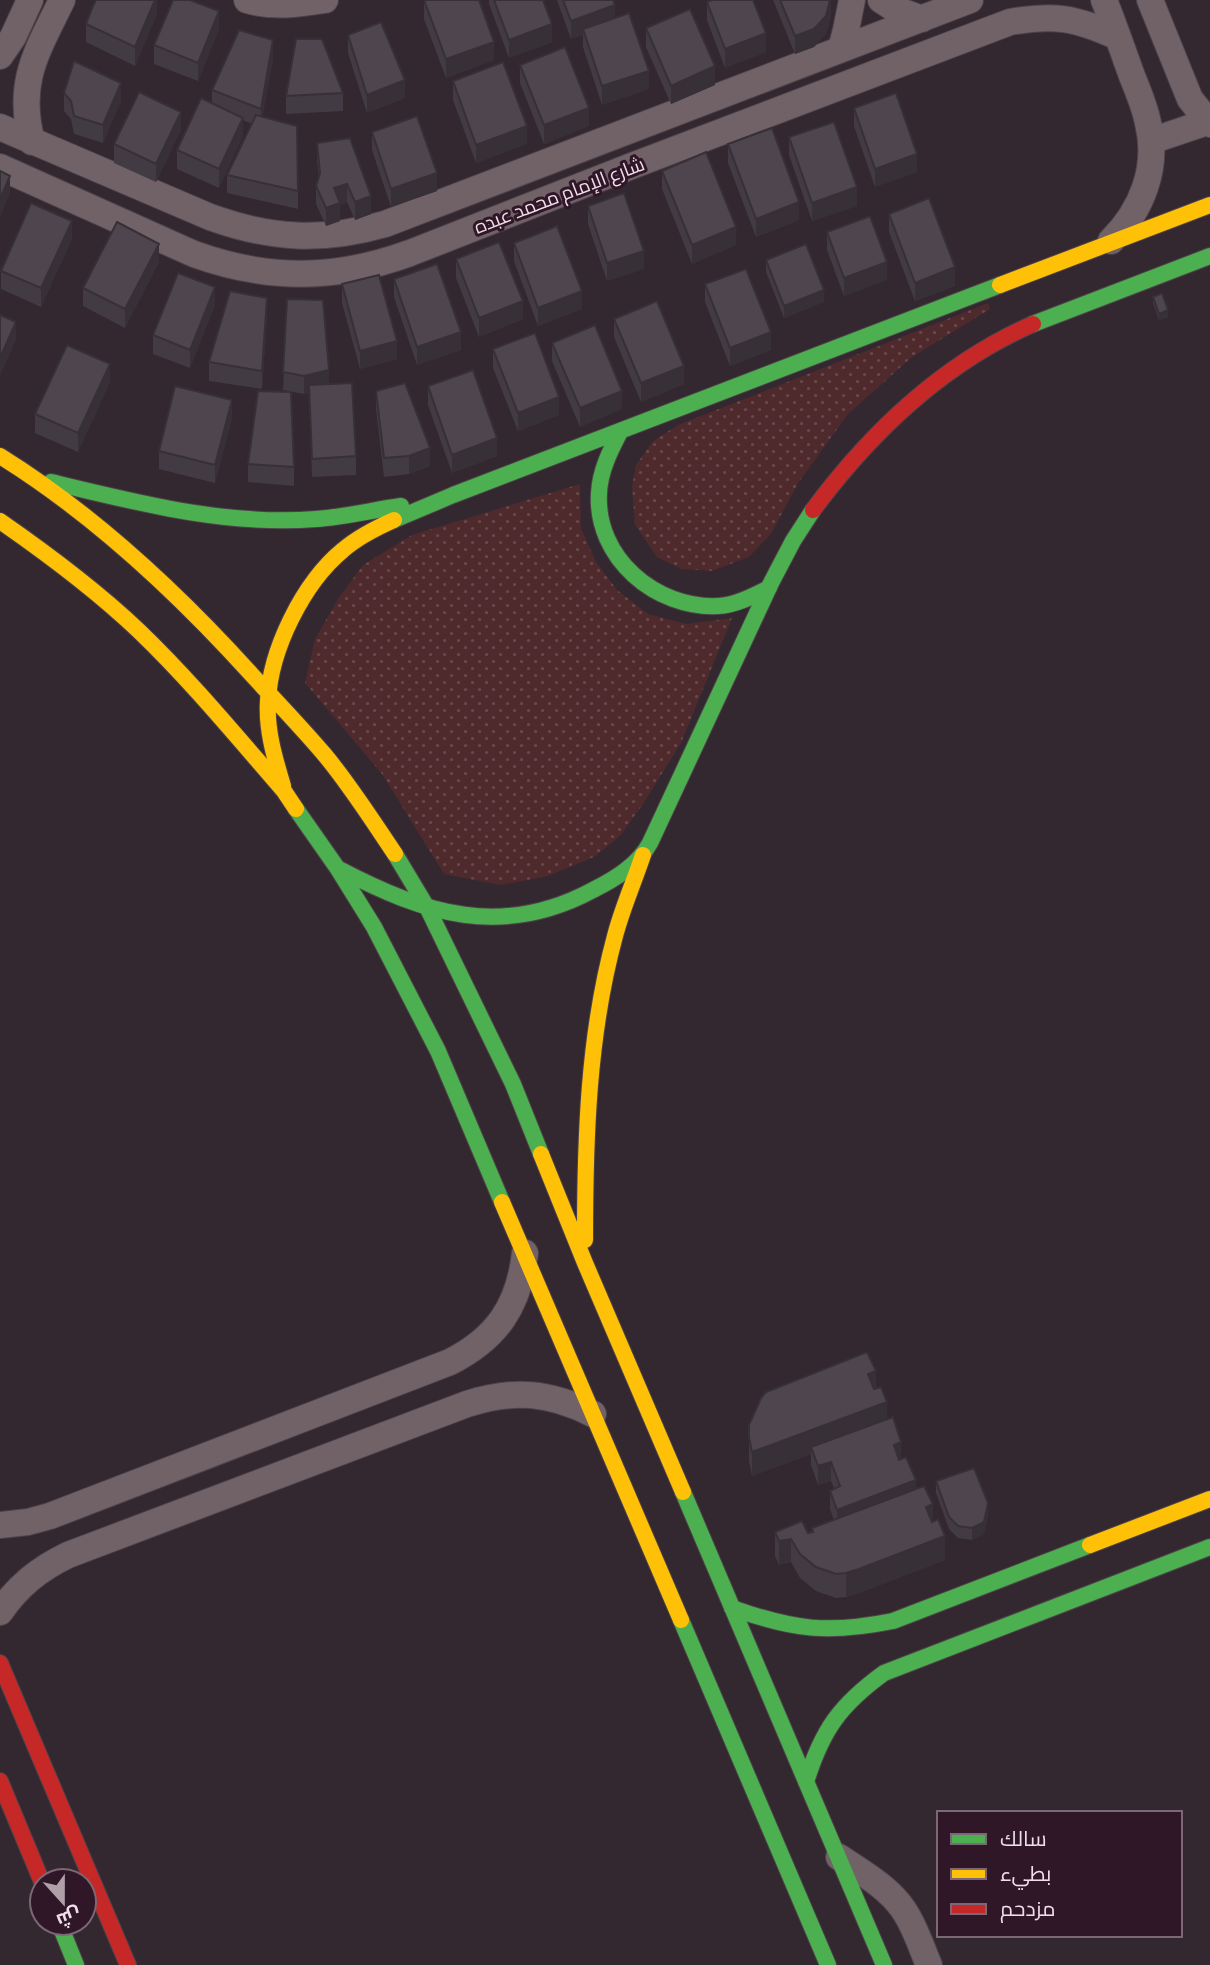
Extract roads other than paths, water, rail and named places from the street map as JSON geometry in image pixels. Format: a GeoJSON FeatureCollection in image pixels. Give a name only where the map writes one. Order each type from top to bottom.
{"type":"FeatureCollection","features":[{"type":"Feature","properties":{"kind":"main road"},"geometry":{"type":"LineString","coordinates":[[284,792],[270,730],[268,691],[281,646],[297,607],[321,571],[343,550],[369,534],[453,495],[1210,205]]}},
{"type":"Feature","properties":{"kind":"main road"},"geometry":{"type":"LineString","coordinates":[[585,1262],[584,1164],[589,1087],[602,997],[616,934],[643,855],[769,588],[794,541],[819,502],[850,463],[922,393],[962,364],[1005,338],[1051,316],[1210,256]]}},
{"type":"Feature","properties":{"kind":"main road"},"geometry":{"type":"LineString","coordinates":[[620,432],[608,453],[601,477],[599,501],[611,548],[625,568],[644,586],[668,598],[693,605],[719,606],[745,600],[769,588]]}},
{"type":"Feature","properties":{"kind":"main road"},"geometry":{"type":"LineString","coordinates":[[0,456],[37,479],[100,527],[159,579],[215,634],[325,755],[382,832],[428,909],[513,1084],[585,1262],[806,1782],[832,1859],[884,1965]]}},
{"type":"Feature","properties":{"kind":"main road"},"geometry":{"type":"LineString","coordinates":[[37,479],[165,509],[215,517],[267,520],[330,517],[453,495]]}},
{"type":"Feature","properties":{"kind":"main road"},"geometry":{"type":"LineString","coordinates":[[0,520],[94,591],[181,673],[284,792],[338,869],[374,927],[433,1041],[525,1251],[593,1415],[796,1873],[828,1965]]}},
{"type":"Feature","properties":{"kind":"main road"},"geometry":{"type":"LineString","coordinates":[[338,869],[373,887],[428,909],[460,916],[493,918],[527,915],[559,906],[618,875],[643,855]]}},
{"type":"Feature","properties":{"kind":"main road"},"geometry":{"type":"LineString","coordinates":[[733,1608],[796,1628],[829,1631],[893,1621],[1210,1499]]}},
{"type":"Feature","properties":{"kind":"main road"},"geometry":{"type":"LineString","coordinates":[[806,1782],[813,1755],[825,1730],[851,1698],[884,1673],[1210,1547]]}},
{"type":"Feature","properties":{"kind":"main road"},"geometry":{"type":"LineString","coordinates":[[0,1663],[34,1742],[54,1810],[128,1965]]}},
{"type":"Feature","properties":{"kind":"main road"},"geometry":{"type":"LineString","coordinates":[[20,1756],[34,1742]]}},
{"type":"Feature","properties":{"kind":"main road"},"geometry":{"type":"LineString","coordinates":[[0,1781],[36,1867]]}},
{"type":"Feature","properties":{"kind":"main road"},"geometry":{"type":"LineString","coordinates":[[20,1830],[30,1816]]}},
{"type":"Feature","properties":{"kind":"main road"},"geometry":{"type":"LineString","coordinates":[[65,1937],[76,1965]]}},
{"type":"Feature","properties":{"kind":"street"},"geometry":{"type":"LineString","coordinates":[[30,0],[4,51],[34,59]]}},
{"type":"Feature","properties":{"kind":"street"},"geometry":{"type":"LineString","coordinates":[[32,142],[27,125],[29,75],[62,0]]}},
{"type":"Feature","properties":{"kind":"street"},"geometry":{"type":"LineString","coordinates":[[247,0],[272,5],[324,0]]}},
{"type":"Feature","properties":{"kind":"street"},"geometry":{"type":"LineString","coordinates":[[841,48],[852,0]]}},
{"type":"Feature","properties":{"kind":"street"},"geometry":{"type":"LineString","coordinates":[[881,0],[895,9],[922,19]]}},
{"type":"Feature","properties":{"kind":"street","name":"شارع الإمام محمد عبده"},"geometry":{"type":"LineString","coordinates":[[0,127],[234,226],[284,236],[335,235],[385,225],[970,0]]}},
{"type":"Feature","properties":{"kind":"street"},"geometry":{"type":"LineString","coordinates":[[1104,0],[1148,122],[1151,141],[1148,178],[1142,197],[1128,222],[1109,244]]}},
{"type":"Feature","properties":{"kind":"street"},"geometry":{"type":"LineString","coordinates":[[1150,0],[1187,93],[1198,112],[1209,123],[1151,141]]}},
{"type":"Feature","properties":{"kind":"street","name":"شارع الإمام محمد عبده"},"geometry":{"type":"LineString","coordinates":[[0,167],[222,264],[276,274],[303,275],[344,271],[384,263],[410,253],[994,27],[1022,10],[1042,18],[1074,20],[1118,37]]}},
{"type":"Feature","properties":{"kind":"street"},"geometry":{"type":"LineString","coordinates":[[0,1525],[50,1516],[468,1353],[491,1333],[509,1309],[518,1291],[525,1251]]}},
{"type":"Feature","properties":{"kind":"street"},"geometry":{"type":"LineString","coordinates":[[0,1612],[29,1579],[68,1555],[488,1397],[531,1394],[574,1405],[593,1415]]}},
{"type":"Feature","properties":{"kind":"street"},"geometry":{"type":"LineString","coordinates":[[832,1859],[886,1890],[895,1899],[910,1921],[929,1965]]}}]}
